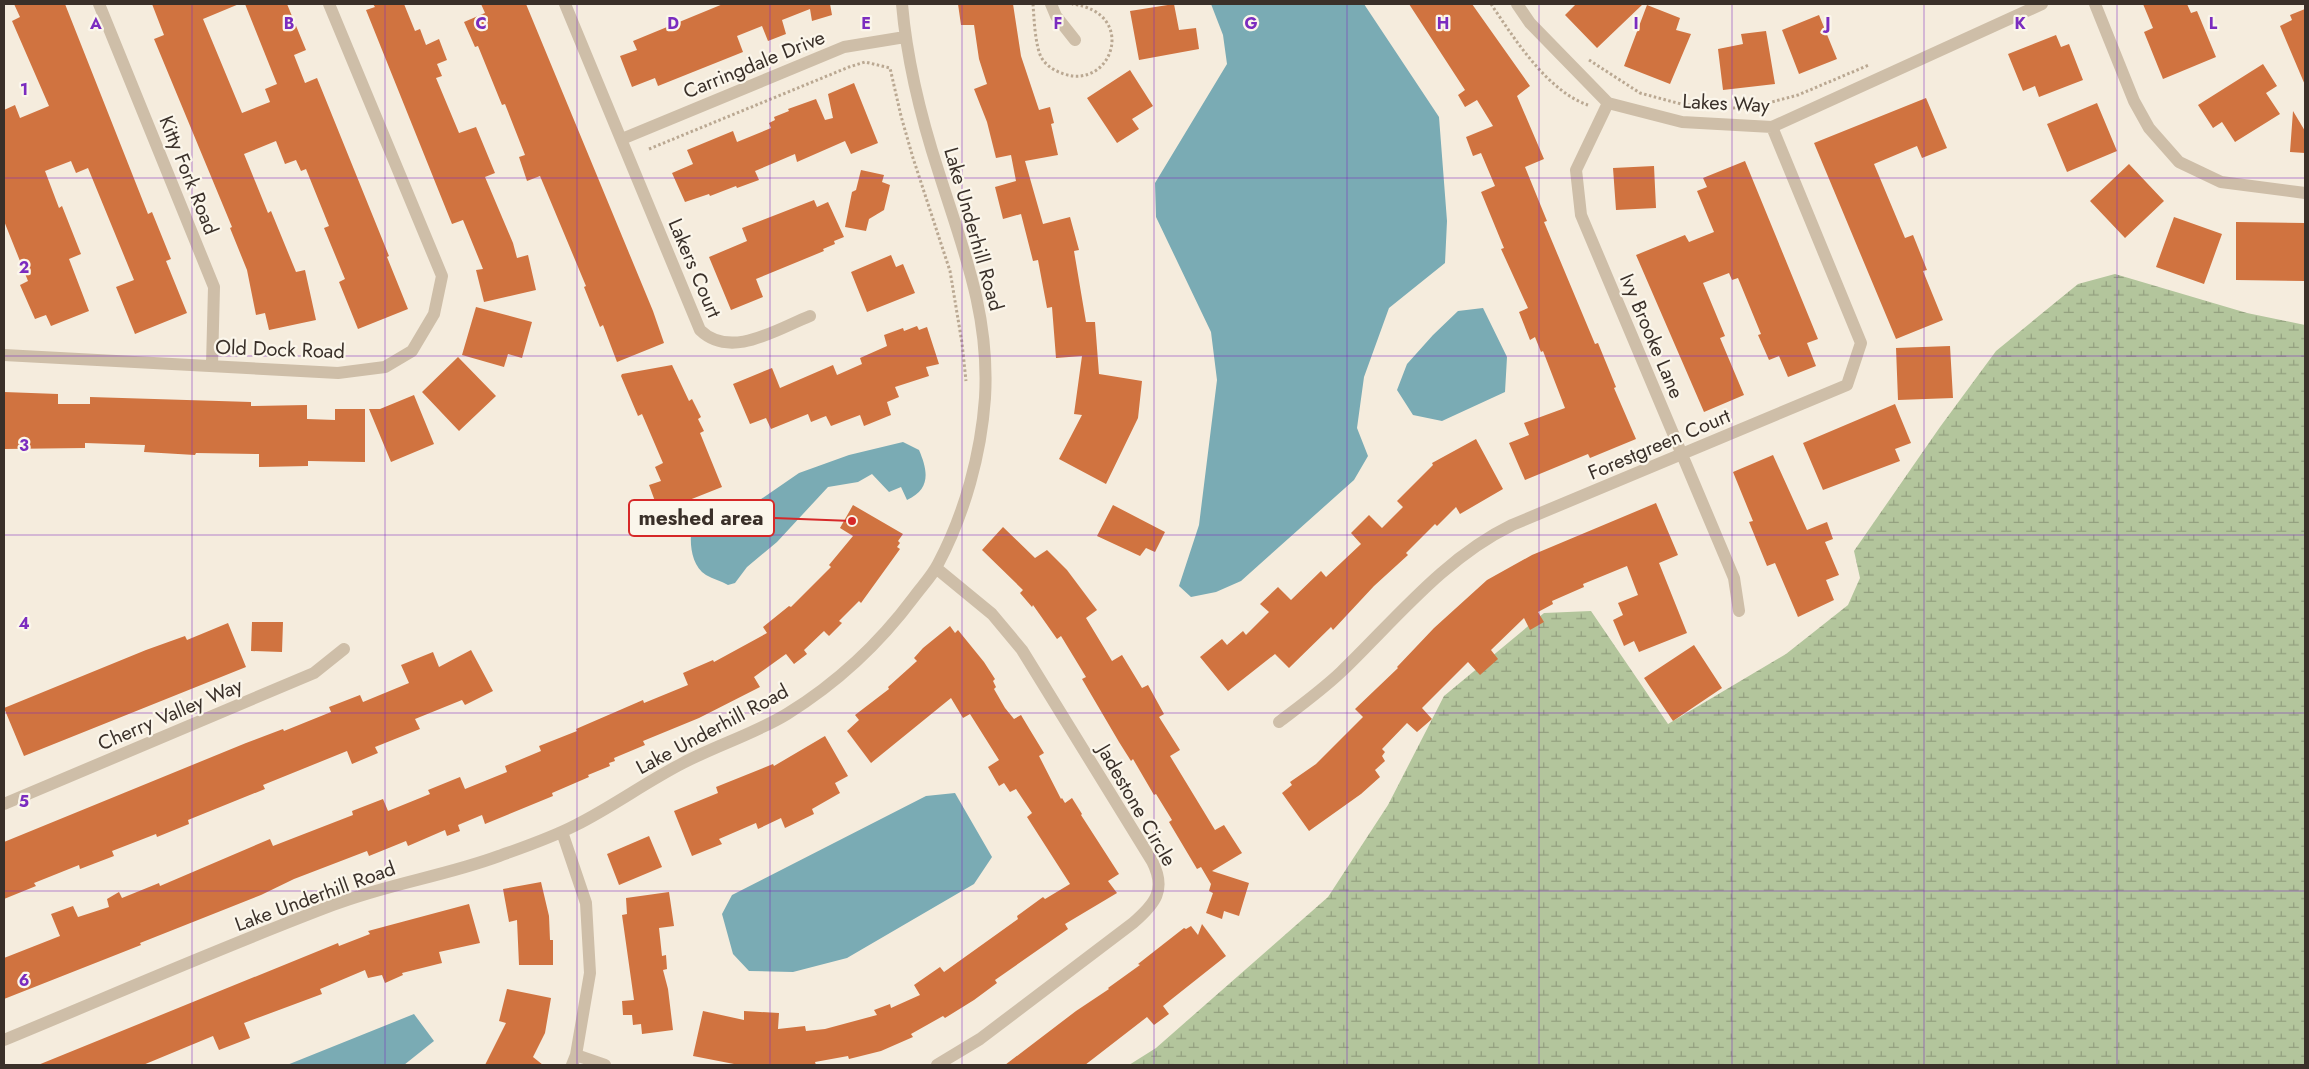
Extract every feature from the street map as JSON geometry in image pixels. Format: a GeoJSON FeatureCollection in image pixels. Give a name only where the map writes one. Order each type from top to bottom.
{"type":"FeatureCollection","features":[{"type":"Feature","properties":{"kind":"street","name":"Kitty Fork Road"},"geometry":{"type":"LineString","coordinates":[[99,4],[214,288],[212,365]]}},
{"type":"Feature","properties":{"kind":"street","name":"Old Dock Road"},"geometry":{"type":"LineString","coordinates":[[4,354],[338,373],[385,367],[412,351],[434,314],[442,276],[329,4]]}},
{"type":"Feature","properties":{"kind":"street","name":"Lakers Court"},"geometry":{"type":"LineString","coordinates":[[565,4],[697,324],[704,334],[721,342],[744,342],[810,316]]}},
{"type":"Feature","properties":{"kind":"street","name":"Lake Underhill Road"},"geometry":{"type":"LineString","coordinates":[[4,1040],[331,906],[388,887],[467,867],[562,832],[682,763],[763,727],[819,692],[872,647],[903,612],[936,568],[957,520],[973,471],[984,415],[984,346],[980,312],[973,279],[934,156],[914,81],[905,38],[902,4]]}},
{"type":"Feature","properties":{"kind":"street"},"geometry":{"type":"LineString","coordinates":[[1051,4],[1056,16],[1075,40]]}},
{"type":"Feature","properties":{"kind":"street"},"geometry":{"type":"LineString","coordinates":[[1517,4],[1530,23],[1608,103]]}},
{"type":"Feature","properties":{"kind":"street","name":"Lakes Way"},"geometry":{"type":"LineString","coordinates":[[1608,103],[1682,122],[1772,127],[2042,4]]}},
{"type":"Feature","properties":{"kind":"street"},"geometry":{"type":"LineString","coordinates":[[2095,4],[2134,101],[2149,128],[2179,162],[2221,182],[2305,193]]}},
{"type":"Feature","properties":{"kind":"street","name":"Carringdale Drive"},"geometry":{"type":"LineString","coordinates":[[622,139],[844,47],[905,38]]}},
{"type":"Feature","properties":{"kind":"street","name":"Ivy Brooke Lane"},"geometry":{"type":"LineString","coordinates":[[1608,103],[1576,170],[1581,215],[1734,578],[1739,611]]}},
{"type":"Feature","properties":{"kind":"street","name":"Forestgreen Court"},"geometry":{"type":"LineString","coordinates":[[1279,722],[1339,674],[1436,578],[1472,547],[1512,525],[1847,385],[1861,343],[1772,127]]}},
{"type":"Feature","properties":{"kind":"street","name":"Jadestone Circle"},"geometry":{"type":"LineString","coordinates":[[936,568],[992,614],[1022,650],[1152,861],[1159,878],[1157,895],[1154,901],[1133,923],[980,1039],[937,1065]]}},
{"type":"Feature","properties":{"kind":"street","name":"Cherry Valley Way"},"geometry":{"type":"LineString","coordinates":[[4,804],[314,673],[344,649]]}},
{"type":"Feature","properties":{"kind":"street"},"geometry":{"type":"LineString","coordinates":[[562,832],[586,903],[590,973],[574,1060],[605,1065]]}},
{"type":"Feature","properties":{"kind":"path"},"geometry":{"type":"LineString","coordinates":[[1491,4],[1525,52],[1554,83],[1577,102],[1588,105]]}},
{"type":"Feature","properties":{"kind":"path"},"geometry":{"type":"LineString","coordinates":[[1585,58],[1640,93],[1681,104],[1711,108]]}},
{"type":"Feature","properties":{"kind":"path"},"geometry":{"type":"LineString","coordinates":[[649,149],[849,67],[865,62],[890,68],[913,158],[950,270],[966,381]]}},
{"type":"Feature","properties":{"kind":"path"},"geometry":{"type":"LineString","coordinates":[[1728,108],[1753,106],[1798,95],[1870,65]]}},
{"type":"Feature","properties":{"kind":"green space"},"geometry":{"type":"Polygon","coordinates":[[[2115,274],[2247,313],[2305,325],[2305,1065],[1129,1065],[1156,1048],[1328,897],[1388,805],[1444,696],[1544,613],[1591,611],[1668,724],[1786,654],[1848,605],[1860,578],[1854,551],[1940,427],[1996,351],[2078,284],[2115,274]]]}},
{"type":"Feature","properties":{"kind":"water"},"geometry":{"type":"Polygon","coordinates":[[[1211,4],[1364,4],[1439,117],[1447,221],[1445,263],[1389,308],[1364,377],[1357,428],[1368,456],[1354,480],[1241,581],[1216,592],[1191,597],[1179,586],[1199,525],[1217,380],[1211,332],[1156,217],[1155,183],[1227,64],[1223,35],[1211,4]]]}},
{"type":"Feature","properties":{"kind":"water"},"geometry":{"type":"Polygon","coordinates":[[[1483,308],[1507,357],[1505,392],[1442,421],[1413,415],[1397,390],[1407,364],[1458,311],[1483,308]]]}},
{"type":"Feature","properties":{"kind":"water"},"geometry":{"type":"Polygon","coordinates":[[[903,442],[919,450],[924,465],[924,485],[915,496],[907,500],[901,487],[889,492],[872,474],[858,482],[828,487],[777,542],[747,567],[735,583],[728,585],[706,575],[695,562],[691,546],[691,535],[705,522],[738,515],[799,473],[849,455],[903,442]]]}},
{"type":"Feature","properties":{"kind":"water"},"geometry":{"type":"Polygon","coordinates":[[[955,793],[992,857],[974,884],[847,958],[793,972],[749,971],[733,954],[722,914],[732,895],[926,796],[955,793]]]}},
{"type":"Feature","properties":{"kind":"water"},"geometry":{"type":"Polygon","coordinates":[[[414,1014],[434,1041],[404,1065],[287,1065],[414,1014]]]}},
{"type":"Feature","properties":{"kind":"building"},"geometry":{"type":"Polygon","coordinates":[[[14,4],[65,4],[148,214],[152,212],[171,259],[166,261],[187,313],[135,334],[116,287],[134,280],[88,168],[76,173],[71,161],[45,171],[59,208],[62,206],[81,254],[69,259],[89,311],[51,326],[46,315],[35,319],[20,285],[28,281],[4,221],[4,110],[15,105],[20,118],[49,106],[12,21],[20,17],[14,4]]]}},
{"type":"Feature","properties":{"kind":"building"},"geometry":{"type":"Polygon","coordinates":[[[152,4],[239,4],[203,19],[242,113],[270,102],[265,89],[277,84],[245,4],[287,4],[306,50],[294,55],[305,83],[317,78],[389,256],[387,257],[408,309],[358,329],[339,282],[345,279],[324,228],[329,226],[306,169],[301,171],[296,160],[285,164],[276,141],[244,154],[268,213],[271,211],[296,272],[305,270],[316,320],[269,330],[265,313],[256,315],[247,270],[230,228],[232,227],[154,39],[164,35],[152,4]]]}},
{"type":"Feature","properties":{"kind":"building"},"geometry":{"type":"Polygon","coordinates":[[[373,4],[404,4],[415,31],[420,29],[426,45],[439,39],[447,60],[437,64],[442,76],[436,78],[459,133],[476,127],[495,173],[485,177],[513,243],[517,258],[528,255],[536,290],[484,302],[476,270],[483,269],[463,220],[452,224],[366,10],[375,7],[373,4]]]}},
{"type":"Feature","properties":{"kind":"building"},"geometry":{"type":"Polygon","coordinates":[[[481,4],[526,4],[653,311],[664,343],[617,362],[603,325],[600,327],[584,287],[586,286],[540,176],[527,181],[519,157],[525,155],[505,104],[502,105],[478,46],[475,47],[464,22],[485,13],[481,4]]]}},
{"type":"Feature","properties":{"kind":"building"},"geometry":{"type":"Polygon","coordinates":[[[723,4],[830,4],[832,15],[812,21],[810,9],[782,20],[786,34],[768,41],[762,26],[737,36],[743,52],[658,86],[655,78],[632,87],[620,56],[637,50],[633,41],[723,4]]]}},
{"type":"Feature","properties":{"kind":"building"},"geometry":{"type":"Polygon","coordinates":[[[958,4],[1013,4],[1021,56],[1039,110],[1050,107],[1054,123],[1051,124],[1058,155],[1025,161],[1043,224],[1070,217],[1079,250],[1074,251],[1086,322],[1095,322],[1099,374],[1142,381],[1138,418],[1106,484],[1059,459],[1082,415],[1074,414],[1082,356],[1056,358],[1052,307],[1047,308],[1038,260],[1033,261],[1021,214],[1003,219],[995,187],[1016,181],[1011,155],[996,158],[987,122],[974,89],[987,84],[979,59],[974,25],[961,25],[958,4]]]}},
{"type":"Feature","properties":{"kind":"building"},"geometry":{"type":"Polygon","coordinates":[[[1174,4],[1179,30],[1196,28],[1199,49],[1139,60],[1130,11],[1174,4]]]}},
{"type":"Feature","properties":{"kind":"building"},"geometry":{"type":"Polygon","coordinates":[[[1409,4],[1472,4],[1530,86],[1517,96],[1544,159],[1525,167],[1547,221],[1544,222],[1595,344],[1598,343],[1616,387],[1614,388],[1636,439],[1590,458],[1588,454],[1525,480],[1509,443],[1529,435],[1524,423],[1565,408],[1543,351],[1541,352],[1535,337],[1530,340],[1519,312],[1528,308],[1501,249],[1504,248],[1481,192],[1495,186],[1481,153],[1473,156],[1466,137],[1493,126],[1477,100],[1465,107],[1458,95],[1465,90],[1409,4]]]}},
{"type":"Feature","properties":{"kind":"building"},"geometry":{"type":"Polygon","coordinates":[[[1576,4],[1643,4],[1597,48],[1565,15],[1576,4]]]}},
{"type":"Feature","properties":{"kind":"building"},"geometry":{"type":"Polygon","coordinates":[[[2143,4],[2187,4],[2191,13],[2197,11],[2216,57],[2163,79],[2144,32],[2153,28],[2143,4]]]}},
{"type":"Feature","properties":{"kind":"building"},"geometry":{"type":"Polygon","coordinates":[[[1647,5],[1680,18],[1676,30],[1691,34],[1670,84],[1624,66],[1647,5]]]}},
{"type":"Feature","properties":{"kind":"building"},"geometry":{"type":"Polygon","coordinates":[[[2305,9],[2305,85],[2280,26],[2292,20],[2290,15],[2305,9]]]}},
{"type":"Feature","properties":{"kind":"building"},"geometry":{"type":"Polygon","coordinates":[[[1819,15],[1837,59],[1799,74],[1782,30],[1819,15]]]}},
{"type":"Feature","properties":{"kind":"building"},"geometry":{"type":"Polygon","coordinates":[[[1766,31],[1775,84],[1723,90],[1718,49],[1743,44],[1741,34],[1766,31]]]}},
{"type":"Feature","properties":{"kind":"building"},"geometry":{"type":"Polygon","coordinates":[[[2056,35],[2061,47],[2069,44],[2083,80],[2039,97],[2035,86],[2023,91],[2008,54],[2056,35]]]}},
{"type":"Feature","properties":{"kind":"building"},"geometry":{"type":"Polygon","coordinates":[[[2263,64],[2277,86],[2266,93],[2280,114],[2235,142],[2222,122],[2213,128],[2198,105],[2263,64]]]}},
{"type":"Feature","properties":{"kind":"building"},"geometry":{"type":"Polygon","coordinates":[[[1130,70],[1153,106],[1132,119],[1139,129],[1117,143],[1087,98],[1130,70]]]}},
{"type":"Feature","properties":{"kind":"building"},"geometry":{"type":"Polygon","coordinates":[[[854,83],[878,143],[851,154],[845,141],[797,162],[795,154],[755,171],[759,180],[685,202],[672,173],[693,164],[687,150],[733,131],[737,142],[771,128],[769,123],[775,120],[774,117],[789,111],[788,109],[816,99],[825,120],[833,118],[828,94],[854,83]]]}},
{"type":"Feature","properties":{"kind":"building"},"geometry":{"type":"Polygon","coordinates":[[[1926,98],[1947,148],[1922,158],[1917,146],[1874,164],[1905,238],[1913,235],[1927,270],[1923,271],[1943,320],[1896,339],[1814,143],[1926,98]]]}},
{"type":"Feature","properties":{"kind":"building"},"geometry":{"type":"Polygon","coordinates":[[[2097,103],[2117,151],[2067,172],[2047,124],[2097,103]]]}},
{"type":"Feature","properties":{"kind":"building"},"geometry":{"type":"Polygon","coordinates":[[[2293,111],[2305,131],[2305,153],[2290,152],[2293,111]]]}},
{"type":"Feature","properties":{"kind":"building"},"geometry":{"type":"Polygon","coordinates":[[[1745,161],[1818,339],[1807,343],[1816,366],[1788,377],[1779,356],[1769,360],[1758,335],[1761,334],[1738,278],[1732,280],[1729,273],[1703,283],[1725,336],[1720,338],[1744,395],[1704,412],[1636,255],[1685,235],[1689,242],[1714,232],[1697,191],[1707,187],[1703,178],[1745,161]]]}},
{"type":"Feature","properties":{"kind":"building"},"geometry":{"type":"Polygon","coordinates":[[[2129,164],[2164,201],[2125,238],[2090,201],[2129,164]]]}},
{"type":"Feature","properties":{"kind":"building"},"geometry":{"type":"Polygon","coordinates":[[[1654,166],[1656,208],[1616,210],[1613,168],[1654,166]]]}},
{"type":"Feature","properties":{"kind":"building"},"geometry":{"type":"Polygon","coordinates":[[[861,170],[884,175],[882,182],[890,185],[884,210],[869,219],[866,231],[845,227],[852,192],[856,190],[861,170]]]}},
{"type":"Feature","properties":{"kind":"building"},"geometry":{"type":"Polygon","coordinates":[[[814,200],[817,207],[828,202],[844,237],[834,241],[835,244],[823,249],[824,251],[756,279],[763,297],[731,310],[709,257],[747,241],[742,228],[814,200]]]}},
{"type":"Feature","properties":{"kind":"building"},"geometry":{"type":"Polygon","coordinates":[[[2174,217],[2222,234],[2204,284],[2156,267],[2174,217]]]}},
{"type":"Feature","properties":{"kind":"building"},"geometry":{"type":"Polygon","coordinates":[[[2236,222],[2305,223],[2305,281],[2236,280],[2236,222]]]}},
{"type":"Feature","properties":{"kind":"building"},"geometry":{"type":"Polygon","coordinates":[[[891,255],[896,267],[903,264],[915,293],[867,312],[851,272],[891,255]]]}},
{"type":"Feature","properties":{"kind":"building"},"geometry":{"type":"Polygon","coordinates":[[[476,307],[532,322],[522,358],[508,354],[504,367],[462,355],[476,307]]]}},
{"type":"Feature","properties":{"kind":"building"},"geometry":{"type":"Polygon","coordinates":[[[917,326],[919,330],[927,327],[939,364],[926,367],[929,376],[895,387],[899,397],[887,402],[891,415],[864,426],[860,415],[831,426],[826,416],[811,422],[808,414],[771,429],[766,418],[750,424],[733,384],[772,368],[780,388],[833,365],[837,375],[862,364],[860,358],[887,346],[884,335],[903,328],[904,331],[917,326]]]}},
{"type":"Feature","properties":{"kind":"building"},"geometry":{"type":"Polygon","coordinates":[[[1950,346],[1953,398],[1898,400],[1896,348],[1950,346]]]}},
{"type":"Feature","properties":{"kind":"building"},"geometry":{"type":"Polygon","coordinates":[[[458,357],[496,396],[459,431],[422,392],[458,357]]]}},
{"type":"Feature","properties":{"kind":"building"},"geometry":{"type":"Polygon","coordinates":[[[672,365],[689,401],[692,399],[701,417],[698,419],[704,431],[700,433],[722,487],[659,512],[649,485],[661,481],[655,467],[663,463],[642,414],[638,416],[621,376],[622,374],[672,365]]]}},
{"type":"Feature","properties":{"kind":"building"},"geometry":{"type":"Polygon","coordinates":[[[4,392],[58,394],[58,404],[90,404],[90,397],[251,402],[251,406],[307,405],[307,419],[335,420],[335,409],[365,409],[365,462],[308,461],[308,466],[259,467],[259,454],[196,453],[195,455],[144,452],[145,445],[85,443],[85,448],[4,449],[4,392]]]}},
{"type":"Feature","properties":{"kind":"building"},"geometry":{"type":"Polygon","coordinates":[[[414,395],[434,444],[391,462],[369,409],[380,409],[414,395]]]}},
{"type":"Feature","properties":{"kind":"building"},"geometry":{"type":"Polygon","coordinates":[[[1895,404],[1911,443],[1895,449],[1900,461],[1823,490],[1803,443],[1895,404]]]}},
{"type":"Feature","properties":{"kind":"building"},"geometry":{"type":"Polygon","coordinates":[[[1476,439],[1503,489],[1460,514],[1456,507],[1437,526],[1435,524],[1406,553],[1408,555],[1374,586],[1333,630],[1331,627],[1289,668],[1275,654],[1228,691],[1200,657],[1222,639],[1227,645],[1243,631],[1246,635],[1269,612],[1260,604],[1278,587],[1291,600],[1321,571],[1326,577],[1361,544],[1351,533],[1369,515],[1382,528],[1403,507],[1397,501],[1433,465],[1432,463],[1476,439]]]}},
{"type":"Feature","properties":{"kind":"building"},"geometry":{"type":"Polygon","coordinates":[[[1773,455],[1807,530],[1827,522],[1833,539],[1825,542],[1839,575],[1826,580],[1834,600],[1798,617],[1775,563],[1767,566],[1749,522],[1753,521],[1733,472],[1773,455]]]}},
{"type":"Feature","properties":{"kind":"building"},"geometry":{"type":"Polygon","coordinates":[[[1656,503],[1678,555],[1659,563],[1687,633],[1639,652],[1634,641],[1624,646],[1613,620],[1623,615],[1618,603],[1638,595],[1627,566],[1583,584],[1584,587],[1552,601],[1553,604],[1538,612],[1544,622],[1530,630],[1524,618],[1491,650],[1498,659],[1480,675],[1468,662],[1422,708],[1432,719],[1417,732],[1407,723],[1382,749],[1385,752],[1382,756],[1385,761],[1375,770],[1380,777],[1361,794],[1309,831],[1282,793],[1292,785],[1290,782],[1316,764],[1363,717],[1355,709],[1398,668],[1434,628],[1487,580],[1532,555],[1656,503]]]}},
{"type":"Feature","properties":{"kind":"building"},"geometry":{"type":"Polygon","coordinates":[[[853,505],[903,534],[898,541],[900,543],[897,547],[900,549],[861,603],[859,601],[839,621],[842,623],[829,636],[824,631],[804,650],[807,654],[794,664],[786,654],[754,677],[760,687],[699,718],[643,741],[645,745],[614,758],[615,761],[609,763],[610,766],[552,793],[553,796],[485,824],[482,815],[458,825],[460,831],[447,836],[445,830],[408,846],[406,841],[369,856],[367,851],[140,943],[141,945],[4,999],[4,958],[60,936],[51,914],[73,906],[78,917],[109,907],[107,899],[119,892],[122,898],[159,883],[160,886],[270,839],[273,846],[353,815],[352,811],[383,799],[388,811],[430,794],[428,790],[460,777],[465,789],[507,772],[505,766],[541,751],[539,746],[577,731],[576,729],[643,700],[644,703],[688,685],[683,673],[713,660],[714,662],[767,633],[763,627],[789,606],[791,607],[831,567],[829,565],[853,536],[840,528],[853,505]]]}},
{"type":"Feature","properties":{"kind":"building"},"geometry":{"type":"Polygon","coordinates":[[[1113,505],[1165,532],[1155,552],[1146,548],[1140,556],[1097,536],[1113,505]]]}},
{"type":"Feature","properties":{"kind":"building"},"geometry":{"type":"Polygon","coordinates":[[[1003,527],[1035,558],[1047,550],[1067,570],[1097,610],[1086,618],[1112,661],[1122,655],[1142,688],[1148,685],[1164,714],[1159,717],[1180,750],[1170,756],[1215,830],[1224,825],[1242,853],[1212,871],[1249,883],[1239,916],[1224,911],[1222,919],[1206,913],[1213,893],[1209,891],[1211,884],[1201,867],[1197,869],[1169,822],[1172,820],[1156,794],[1154,795],[1133,759],[1131,761],[1119,742],[1082,679],[1086,677],[1061,636],[1057,639],[1033,605],[1032,607],[1020,593],[1023,590],[982,550],[1003,527]]]}},
{"type":"Feature","properties":{"kind":"building"},"geometry":{"type":"Polygon","coordinates":[[[252,622],[283,622],[282,652],[251,651],[252,622]]]}},
{"type":"Feature","properties":{"kind":"building"},"geometry":{"type":"Polygon","coordinates":[[[228,623],[246,667],[24,756],[4,708],[146,650],[185,636],[187,640],[228,623]]]}},
{"type":"Feature","properties":{"kind":"building"},"geometry":{"type":"Polygon","coordinates":[[[950,626],[955,633],[958,630],[984,662],[995,679],[993,681],[996,687],[994,689],[1005,708],[1014,719],[1021,715],[1044,753],[1039,756],[1061,799],[1065,803],[1072,798],[1119,874],[1108,881],[1117,893],[1065,924],[1068,929],[995,980],[997,983],[974,1000],[945,1018],[943,1016],[911,1034],[913,1037],[881,1051],[849,1059],[848,1056],[815,1062],[816,1065],[734,1064],[693,1056],[703,1011],[744,1020],[744,1011],[779,1013],[778,1029],[805,1026],[806,1031],[825,1029],[877,1015],[874,1010],[890,1004],[891,1008],[920,995],[914,985],[940,967],[944,972],[1018,919],[1017,916],[1043,897],[1045,899],[1070,884],[1027,817],[1032,813],[1016,789],[1010,792],[1004,783],[999,786],[988,767],[999,760],[970,714],[963,718],[951,698],[871,763],[847,731],[859,720],[855,715],[889,689],[888,687],[917,661],[914,658],[923,648],[950,626]]]}},
{"type":"Feature","properties":{"kind":"building"},"geometry":{"type":"Polygon","coordinates":[[[1694,645],[1722,688],[1673,721],[1644,678],[1694,645]]]}},
{"type":"Feature","properties":{"kind":"building"},"geometry":{"type":"Polygon","coordinates":[[[471,650],[493,691],[465,705],[462,700],[415,719],[420,729],[375,747],[378,753],[352,764],[347,751],[263,785],[265,789],[188,820],[189,824],[157,837],[156,834],[112,851],[114,856],[80,869],[79,865],[34,883],[36,886],[4,899],[4,842],[246,743],[283,729],[284,731],[331,712],[329,707],[360,695],[363,702],[409,683],[401,665],[433,652],[439,667],[471,650]]]}},
{"type":"Feature","properties":{"kind":"building"},"geometry":{"type":"Polygon","coordinates":[[[825,736],[848,776],[835,783],[840,793],[812,809],[814,814],[785,828],[781,818],[758,829],[756,823],[719,839],[722,844],[692,856],[674,811],[718,793],[716,787],[773,764],[774,766],[825,736]]]}},
{"type":"Feature","properties":{"kind":"building"},"geometry":{"type":"Polygon","coordinates":[[[649,836],[662,867],[619,885],[607,854],[649,836]]]}},
{"type":"Feature","properties":{"kind":"building"},"geometry":{"type":"Polygon","coordinates":[[[541,882],[549,916],[550,940],[553,940],[553,965],[519,965],[517,920],[509,922],[503,889],[541,882]]]}},
{"type":"Feature","properties":{"kind":"building"},"geometry":{"type":"Polygon","coordinates":[[[669,892],[674,926],[659,928],[662,956],[666,955],[667,969],[663,970],[668,989],[673,1030],[642,1034],[641,1024],[633,1025],[632,1015],[623,1015],[622,1001],[634,1000],[622,915],[627,914],[626,898],[669,892]]]}},
{"type":"Feature","properties":{"kind":"building"},"geometry":{"type":"Polygon","coordinates":[[[469,904],[480,943],[439,952],[442,963],[402,973],[403,975],[385,983],[382,975],[368,978],[365,970],[320,989],[322,994],[244,1023],[250,1038],[219,1050],[213,1036],[143,1065],[38,1065],[338,943],[339,946],[370,934],[368,931],[469,904]]]}},
{"type":"Feature","properties":{"kind":"building"},"geometry":{"type":"Polygon","coordinates":[[[1202,924],[1226,956],[1163,1006],[1169,1014],[1154,1025],[1147,1017],[1085,1065],[1005,1065],[1076,1011],[1109,989],[1184,928],[1186,929],[1191,926],[1198,935],[1202,924]]]}},
{"type":"Feature","properties":{"kind":"building"},"geometry":{"type":"Polygon","coordinates":[[[507,989],[551,998],[545,1033],[533,1057],[543,1065],[485,1065],[506,1023],[499,1021],[507,989]]]}},
{"type":"Feature","properties":{"kind":"place","name":"meshed area"},"geometry":{"type":"Point","coordinates":[852,521]}}]}
